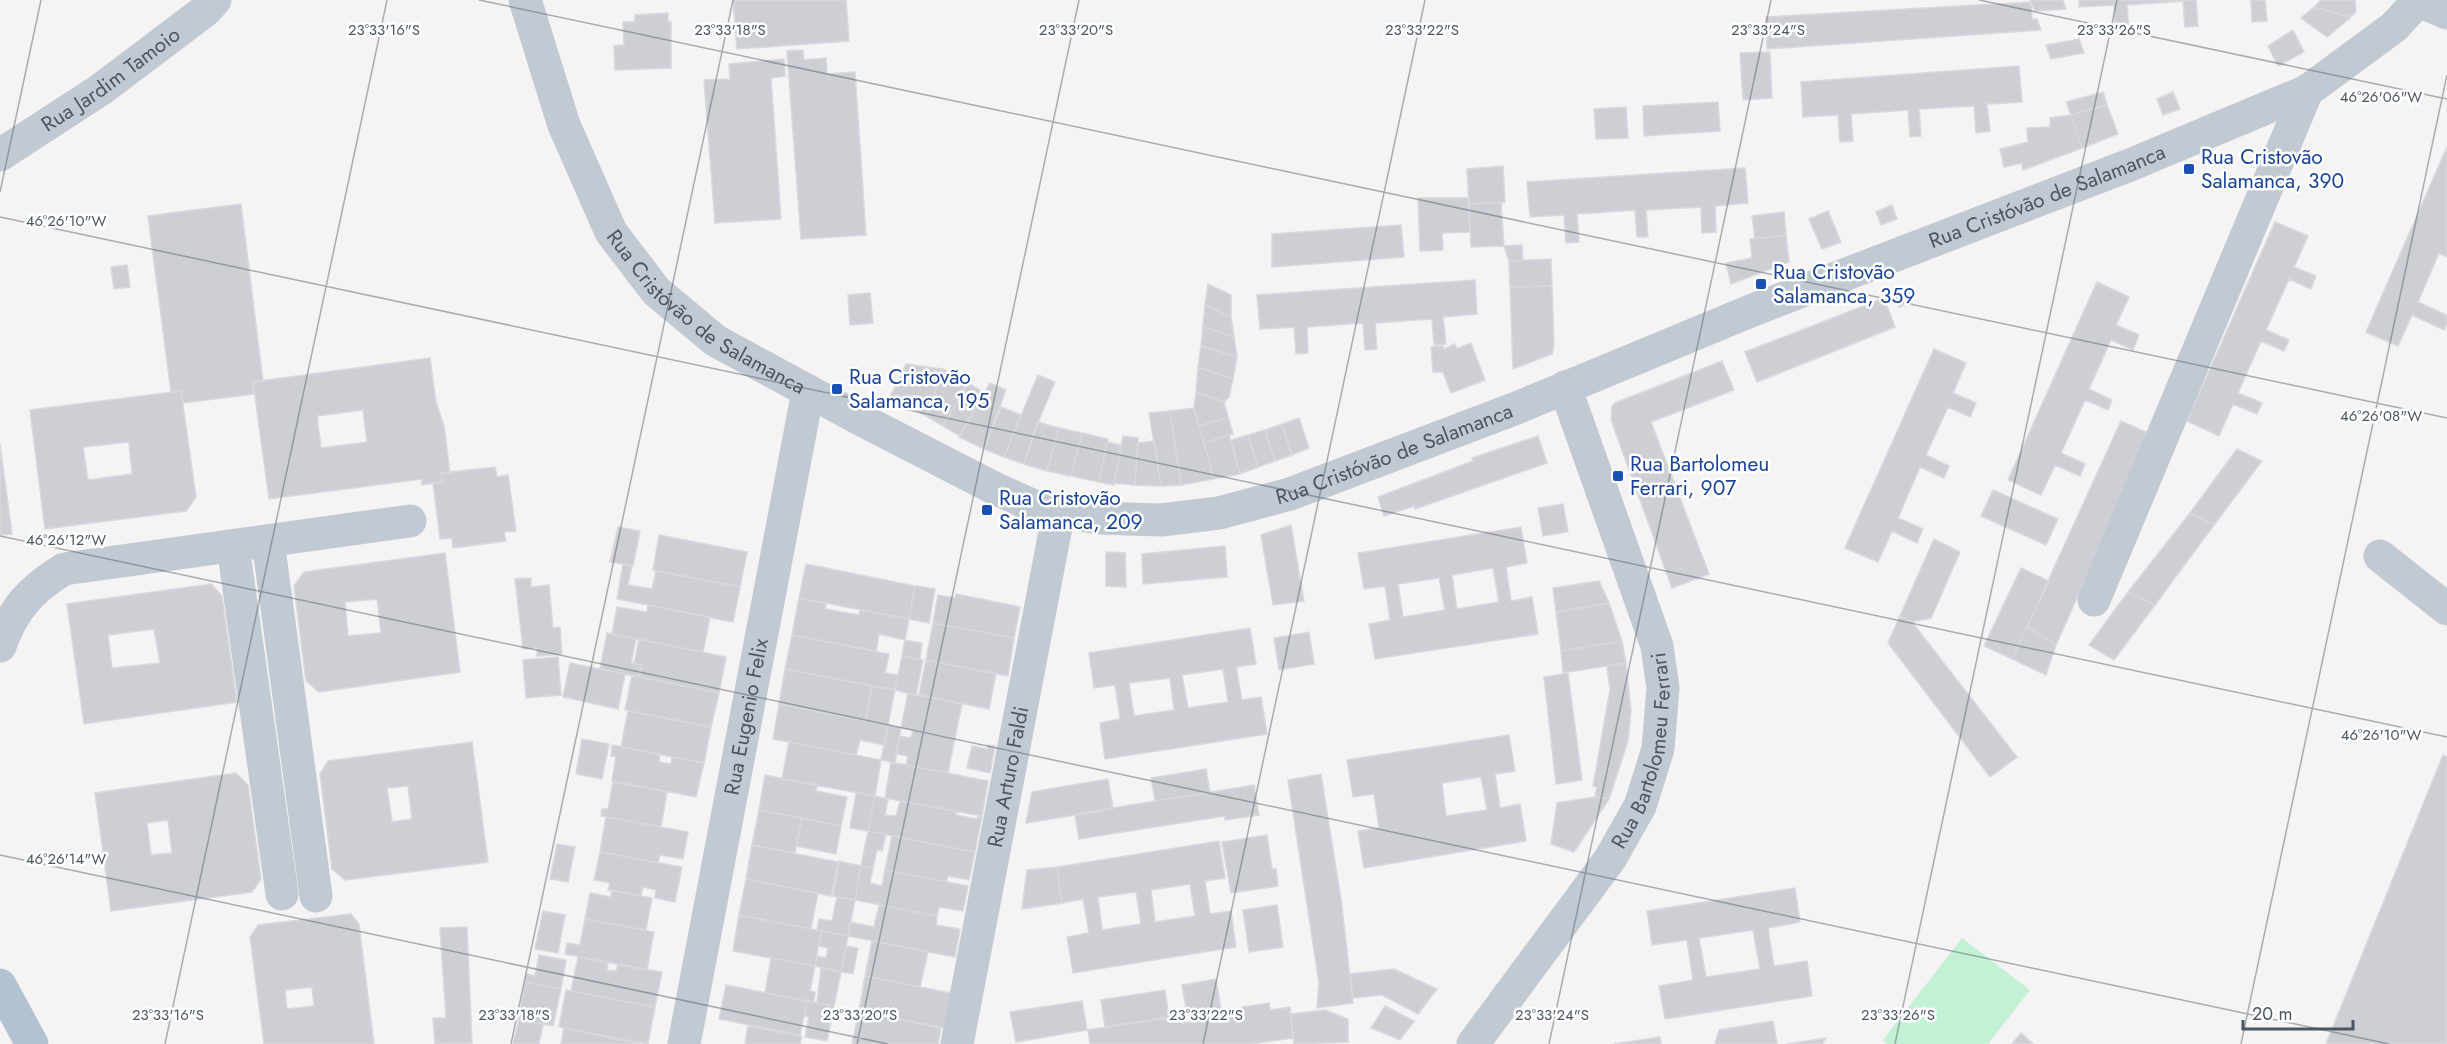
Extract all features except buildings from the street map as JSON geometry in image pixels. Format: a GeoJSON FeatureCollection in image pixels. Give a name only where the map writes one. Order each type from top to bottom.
{"type":"FeatureCollection","features":[{"type":"Feature","properties":{"kind":"main road"},"geometry":{"type":"LineString","coordinates":[[0,985],[32,1044]]}},
{"type":"Feature","properties":{"kind":"street","name":"Rua Jardim Tamoio"},"geometry":{"type":"LineString","coordinates":[[0,155],[100,90],[206,10],[215,0]]}},
{"type":"Feature","properties":{"kind":"street","name":"Rua Cristóvão de Salamanca"},"geometry":{"type":"LineString","coordinates":[[525,0],[564,125],[611,232],[656,291],[716,341],[994,488],[1034,506],[1098,518],[1161,520],[1219,513],[1290,494],[1565,387],[1753,310],[2130,165],[2307,91],[2428,5]]}},
{"type":"Feature","properties":{"kind":"street"},"geometry":{"type":"LineString","coordinates":[[2094,600],[2307,91]]}},
{"type":"Feature","properties":{"kind":"street","name":"Rua Bartolomeu Ferrari"},"geometry":{"type":"LineString","coordinates":[[1473,1044],[1610,859],[1640,806],[1658,749],[1663,688],[1657,646],[1565,387]]}},
{"type":"Feature","properties":{"kind":"street","name":"Rua Eugenio Felix"},"geometry":{"type":"LineString","coordinates":[[684,1044],[808,391]]}},
{"type":"Feature","properties":{"kind":"street","name":"Rua Arturo Faldi"},"geometry":{"type":"LineString","coordinates":[[957,1044],[1059,511]]}},
{"type":"Feature","properties":{"kind":"street"},"geometry":{"type":"LineString","coordinates":[[0,646],[8,624],[20,606],[39,585],[64,569],[410,521]]}},
{"type":"Feature","properties":{"kind":"street"},"geometry":{"type":"LineString","coordinates":[[268,541],[316,896]]}},
{"type":"Feature","properties":{"kind":"street"},"geometry":{"type":"LineString","coordinates":[[233,546],[282,894]]}},
{"type":"Feature","properties":{"kind":"street"},"geometry":{"type":"LineString","coordinates":[[2380,556],[2447,609]]}},
{"type":"Feature","properties":{"kind":"street"},"geometry":{"type":"LineString","coordinates":[[260,735],[294,730]]}},
{"type":"Feature","properties":{"kind":"green space"},"geometry":{"type":"Polygon","coordinates":[[[1962,938],[2030,990],[1988,1044],[1887,1044],[1883,1040],[1962,938]]]}},
{"type":"Feature","properties":{"kind":"place","name":"Rua Cristovão Salamanca, 390"},"geometry":{"type":"Point","coordinates":[2189,169]}},
{"type":"Feature","properties":{"kind":"place","name":"Rua Cristovão Salamanca, 359"},"geometry":{"type":"Point","coordinates":[1761,284]}},
{"type":"Feature","properties":{"kind":"place","name":"Rua Cristovão Salamanca, 195"},"geometry":{"type":"Point","coordinates":[837,389]}},
{"type":"Feature","properties":{"kind":"place","name":"Rua Bartolomeu Ferrari, 907"},"geometry":{"type":"Point","coordinates":[1618,476]}},
{"type":"Feature","properties":{"kind":"place","name":"Rua Cristovão Salamanca, 209"},"geometry":{"type":"Point","coordinates":[987,510]}}]}
